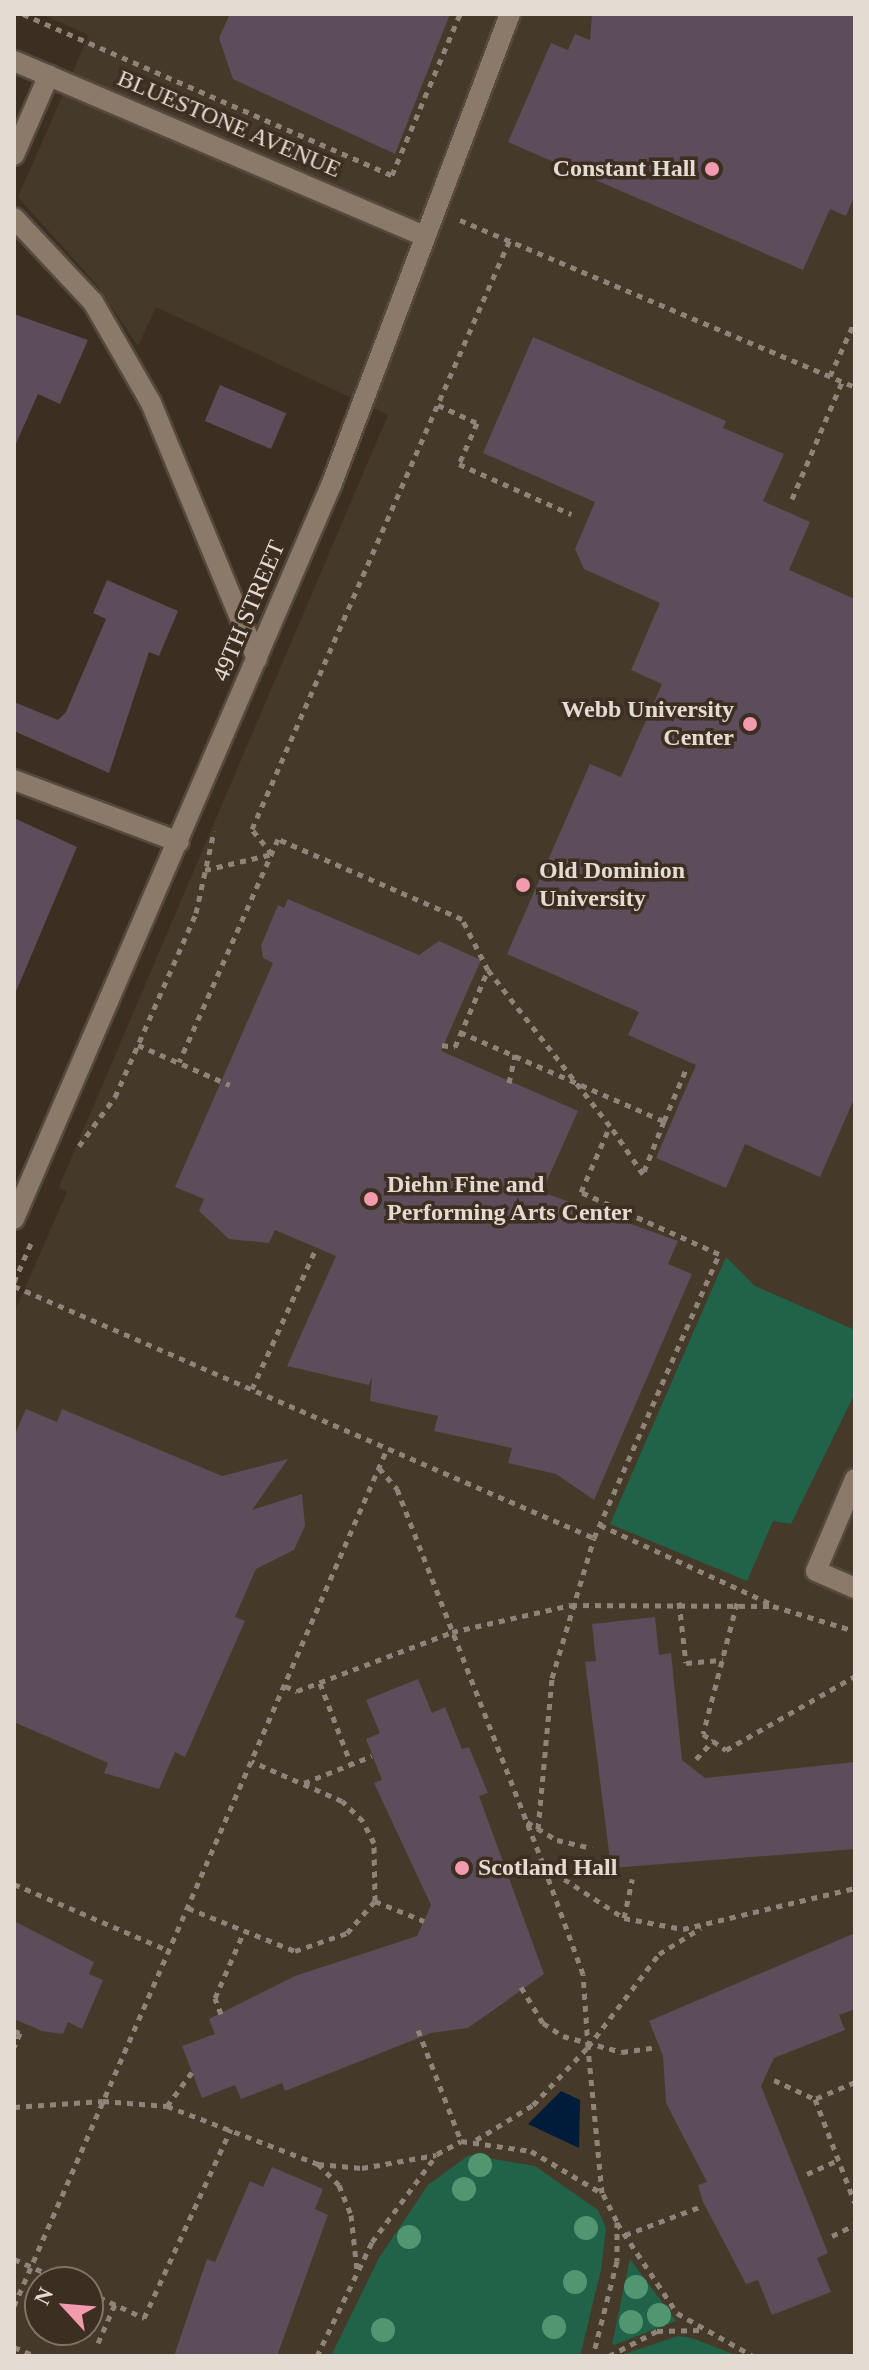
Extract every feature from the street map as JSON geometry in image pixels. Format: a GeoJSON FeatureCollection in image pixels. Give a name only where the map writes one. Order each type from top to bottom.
{"type":"FeatureCollection","features":[{"type":"Feature","properties":{"kind":"street","name":"49TH STREET"},"geometry":{"type":"LineString","coordinates":[[14,1219],[332,483],[422,235],[510,14]]}},
{"type":"Feature","properties":{"kind":"street","name":"BLUESTONE AVENUE"},"geometry":{"type":"LineString","coordinates":[[14,61],[422,235]]}},
{"type":"Feature","properties":{"kind":"street"},"geometry":{"type":"LineString","coordinates":[[14,155],[49,75]]}},
{"type":"Feature","properties":{"kind":"street"},"geometry":{"type":"LineString","coordinates":[[14,218],[93,302],[151,403],[257,659]]}},
{"type":"Feature","properties":{"kind":"street"},"geometry":{"type":"LineString","coordinates":[[14,780],[179,842]]}},
{"type":"Feature","properties":{"kind":"street"},"geometry":{"type":"LineString","coordinates":[[855,1479],[816,1571],[855,1588]]}},
{"type":"Feature","properties":{"kind":"path"},"geometry":{"type":"LineString","coordinates":[[23,14],[392,175],[460,14]]}},
{"type":"Feature","properties":{"kind":"path"},"geometry":{"type":"LineString","coordinates":[[466,217],[855,387]]}},
{"type":"Feature","properties":{"kind":"path"},"geometry":{"type":"LineString","coordinates":[[272,854],[252,829],[511,237]]}},
{"type":"Feature","properties":{"kind":"path"},"geometry":{"type":"LineString","coordinates":[[830,376],[855,321]]}},
{"type":"Feature","properties":{"kind":"path"},"geometry":{"type":"LineString","coordinates":[[792,499],[842,382]]}},
{"type":"Feature","properties":{"kind":"path"},"geometry":{"type":"LineString","coordinates":[[438,405],[477,423],[459,464],[571,514]]}},
{"type":"Feature","properties":{"kind":"path"},"geometry":{"type":"LineString","coordinates":[[179,1062],[278,839],[462,919],[488,970],[610,1126],[643,1174],[687,1067]]}},
{"type":"Feature","properties":{"kind":"path"},"geometry":{"type":"LineString","coordinates":[[205,870],[272,854]]}},
{"type":"Feature","properties":{"kind":"path"},"geometry":{"type":"LineString","coordinates":[[442,1045],[455,1047],[488,970]]}},
{"type":"Feature","properties":{"kind":"path"},"geometry":{"type":"LineString","coordinates":[[460,1032],[664,1121]]}},
{"type":"Feature","properties":{"kind":"path"},"geometry":{"type":"LineString","coordinates":[[138,1045],[230,1085]]}},
{"type":"Feature","properties":{"kind":"path"},"geometry":{"type":"LineString","coordinates":[[509,1083],[515,1055]]}},
{"type":"Feature","properties":{"kind":"path"},"geometry":{"type":"LineString","coordinates":[[538,1829],[543,1723],[571,1605],[594,1538],[719,1254],[581,1192],[610,1126]]}},
{"type":"Feature","properties":{"kind":"path"},"geometry":{"type":"LineString","coordinates":[[252,1389],[315,1251]]}},
{"type":"Feature","properties":{"kind":"path"},"geometry":{"type":"LineString","coordinates":[[14,1286],[594,1538]]}},
{"type":"Feature","properties":{"kind":"path"},"geometry":{"type":"LineString","coordinates":[[14,2259],[30,2266],[387,1449]]}},
{"type":"Feature","properties":{"kind":"path"},"geometry":{"type":"LineString","coordinates":[[379,1468],[397,1489],[583,1974],[603,2194],[658,2290],[705,2331],[753,2356]]}},
{"type":"Feature","properties":{"kind":"path"},"geometry":{"type":"LineString","coordinates":[[600,1525],[773,1606],[855,1631]]}},
{"type":"Feature","properties":{"kind":"path"},"geometry":{"type":"LineString","coordinates":[[285,1686],[297,1691],[452,1632],[571,1605],[679,1602],[773,1606]]}},
{"type":"Feature","properties":{"kind":"path"},"geometry":{"type":"LineString","coordinates":[[679,1602],[686,1663],[723,1660]]}},
{"type":"Feature","properties":{"kind":"path"},"geometry":{"type":"LineString","coordinates":[[737,1603],[703,1734],[726,1750],[855,1676]]}},
{"type":"Feature","properties":{"kind":"path"},"geometry":{"type":"LineString","coordinates":[[320,1683],[351,1764]]}},
{"type":"Feature","properties":{"kind":"path"},"geometry":{"type":"LineString","coordinates":[[696,1759],[714,1740]]}},
{"type":"Feature","properties":{"kind":"path"},"geometry":{"type":"LineString","coordinates":[[303,1783],[372,1756]]}},
{"type":"Feature","properties":{"kind":"path"},"geometry":{"type":"LineString","coordinates":[[188,1908],[243,1934],[295,1951],[319,1948],[347,1933],[375,1901],[374,1843],[363,1821],[303,1783],[251,1761]]}},
{"type":"Feature","properties":{"kind":"path"},"geometry":{"type":"LineString","coordinates":[[526,1821],[538,1829],[592,1848]]}},
{"type":"Feature","properties":{"kind":"path"},"geometry":{"type":"LineString","coordinates":[[544,1866],[624,1918],[701,1928]]}},
{"type":"Feature","properties":{"kind":"path"},"geometry":{"type":"LineString","coordinates":[[624,1918],[632,1879]]}},
{"type":"Feature","properties":{"kind":"path"},"geometry":{"type":"LineString","coordinates":[[14,1884],[167,1950]]}},
{"type":"Feature","properties":{"kind":"path"},"geometry":{"type":"LineString","coordinates":[[472,2142],[533,2105],[588,2047],[659,1954],[701,1928],[855,1888]]}},
{"type":"Feature","properties":{"kind":"path"},"geometry":{"type":"LineString","coordinates":[[375,1901],[424,1921]]}},
{"type":"Feature","properties":{"kind":"path"},"geometry":{"type":"LineString","coordinates":[[221,2014],[215,1998],[243,1934]]}},
{"type":"Feature","properties":{"kind":"path"},"geometry":{"type":"LineString","coordinates":[[521,1987],[543,2023],[588,2047],[656,2047]]}},
{"type":"Feature","properties":{"kind":"path"},"geometry":{"type":"LineString","coordinates":[[418,2030],[461,2141]]}},
{"type":"Feature","properties":{"kind":"path"},"geometry":{"type":"LineString","coordinates":[[14,2031],[20,2033],[14,2047]]}},
{"type":"Feature","properties":{"kind":"path"},"geometry":{"type":"LineString","coordinates":[[167,2106],[192,2072]]}},
{"type":"Feature","properties":{"kind":"path"},"geometry":{"type":"LineString","coordinates":[[774,2080],[815,2099],[855,2203]]}},
{"type":"Feature","properties":{"kind":"path"},"geometry":{"type":"LineString","coordinates":[[815,2099],[855,2082]]}},
{"type":"Feature","properties":{"kind":"path"},"geometry":{"type":"LineString","coordinates":[[14,2107],[103,2101],[167,2106],[318,2164],[362,2168],[437,2154],[461,2141],[472,2142],[531,2151],[603,2194]]}},
{"type":"Feature","properties":{"kind":"path"},"geometry":{"type":"LineString","coordinates":[[104,2299],[144,2318],[231,2129]]}},
{"type":"Feature","properties":{"kind":"path"},"geometry":{"type":"LineString","coordinates":[[317,2356],[357,2271],[437,2154]]}},
{"type":"Feature","properties":{"kind":"path"},"geometry":{"type":"LineString","coordinates":[[807,2174],[839,2160]]}},
{"type":"Feature","properties":{"kind":"path"},"geometry":{"type":"LineString","coordinates":[[318,2164],[339,2185],[351,2215],[357,2271]]}},
{"type":"Feature","properties":{"kind":"path"},"geometry":{"type":"LineString","coordinates":[[625,2235],[702,2206]]}},
{"type":"Feature","properties":{"kind":"path"},"geometry":{"type":"LineString","coordinates":[[593,2356],[617,2261],[617,2222]]}},
{"type":"Feature","properties":{"kind":"path"},"geometry":{"type":"LineString","coordinates":[[832,2236],[855,2225]]}},
{"type":"Feature","properties":{"kind":"path"},"geometry":{"type":"LineString","coordinates":[[14,2306],[24,2281]]}},
{"type":"Feature","properties":{"kind":"path"},"geometry":{"type":"LineString","coordinates":[[104,2329],[115,2304]]}},
{"type":"Feature","properties":{"kind":"path"},"geometry":{"type":"LineString","coordinates":[[609,2356],[657,2331],[705,2331]]}},
{"type":"Feature","properties":{"kind":"path"},"geometry":{"type":"LineString","coordinates":[[14,2347],[35,2356]]}},
{"type":"Feature","properties":{"kind":"shaded area","name":"Old Dominion University"},"geometry":{"type":"Polygon","coordinates":[[[41,14],[855,14],[855,2356],[14,2356],[14,1313],[67,1192],[59,1187],[388,415],[156,307],[138,346],[96,284],[18,197],[89,35],[41,14]]]}},
{"type":"Feature","properties":{"kind":"green space"},"geometry":{"type":"Polygon","coordinates":[[[726,1257],[755,1286],[855,1330],[855,1393],[791,1524],[773,1521],[747,1581],[610,1524],[726,1257]]]}},
{"type":"Feature","properties":{"kind":"green space"},"geometry":{"type":"Polygon","coordinates":[[[469,2155],[535,2166],[598,2210],[606,2228],[601,2270],[580,2356],[331,2356],[379,2258],[428,2185],[469,2155]]]}},
{"type":"Feature","properties":{"kind":"green space"},"geometry":{"type":"Polygon","coordinates":[[[630,2259],[676,2321],[614,2345],[612,2344],[630,2259]]]}},
{"type":"Feature","properties":{"kind":"green space"},"geometry":{"type":"Polygon","coordinates":[[[678,2336],[692,2338],[738,2356],[618,2356],[678,2336]]]}},
{"type":"Feature","properties":{"kind":"water"},"geometry":{"type":"Polygon","coordinates":[[[561,2091],[580,2100],[579,2148],[528,2124],[561,2091]]]}},
{"type":"Feature","properties":{"kind":"building"},"geometry":{"type":"Polygon","coordinates":[[[230,14],[450,14],[395,154],[233,79],[219,38],[230,14]]]}},
{"type":"Feature","properties":{"kind":"building","name":"Constant Hall"},"geometry":{"type":"Polygon","coordinates":[[[592,14],[855,14],[855,195],[846,216],[830,209],[803,270],[508,142],[551,43],[568,50],[575,34],[590,40],[592,14]]]}},
{"type":"Feature","properties":{"kind":"building"},"geometry":{"type":"Polygon","coordinates":[[[14,314],[88,340],[60,404],[38,394],[14,448],[14,314]]]}},
{"type":"Feature","properties":{"kind":"building","name":"Webb University Center"},"geometry":{"type":"Polygon","coordinates":[[[533,337],[726,421],[723,428],[784,454],[763,501],[810,522],[789,570],[855,599],[855,1097],[820,1177],[745,1144],[726,1188],[656,1158],[696,1065],[628,1035],[639,1012],[507,954],[590,764],[621,777],[662,684],[631,670],[660,603],[584,569],[575,549],[595,502],[483,453],[533,337]]]}},
{"type":"Feature","properties":{"kind":"building"},"geometry":{"type":"Polygon","coordinates":[[[220,385],[286,413],[271,449],[205,421],[220,385]]]}},
{"type":"Feature","properties":{"kind":"building"},"geometry":{"type":"Polygon","coordinates":[[[107,580],[178,611],[159,656],[149,652],[109,773],[14,731],[14,702],[58,720],[66,712],[106,619],[93,613],[107,580]]]}},
{"type":"Feature","properties":{"kind":"building"},"geometry":{"type":"Polygon","coordinates":[[[14,818],[77,847],[15,994],[14,994],[14,818]]]}},
{"type":"Feature","properties":{"kind":"building","name":"Diehn Fine and Performing Arts Center"},"geometry":{"type":"Polygon","coordinates":[[[288,899],[419,955],[439,941],[481,960],[441,1051],[578,1111],[542,1192],[678,1241],[668,1264],[692,1274],[594,1500],[556,1474],[508,1463],[512,1448],[434,1431],[438,1416],[370,1401],[372,1377],[369,1385],[287,1366],[336,1256],[275,1230],[269,1243],[229,1239],[199,1211],[204,1199],[175,1187],[273,963],[263,958],[261,946],[278,905],[284,908],[288,899]]]}},
{"type":"Feature","properties":{"kind":"building"},"geometry":{"type":"Polygon","coordinates":[[[26,1409],[57,1422],[62,1409],[222,1476],[288,1459],[252,1510],[302,1494],[305,1526],[294,1550],[256,1569],[235,1617],[245,1621],[185,1757],[175,1752],[159,1789],[104,1773],[108,1763],[14,1722],[14,1436],[26,1409]]]}},
{"type":"Feature","properties":{"kind":"building"},"geometry":{"type":"Polygon","coordinates":[[[655,1617],[659,1655],[671,1653],[682,1760],[705,1778],[854,1762],[855,1849],[611,1868],[585,1662],[596,1661],[592,1624],[655,1617]]]}},
{"type":"Feature","properties":{"kind":"building","name":"Scotland Hall"},"geometry":{"type":"Polygon","coordinates":[[[418,1679],[432,1713],[445,1707],[462,1749],[469,1747],[488,1793],[479,1796],[544,1974],[468,2028],[431,2033],[285,2091],[282,2083],[241,2099],[235,2085],[202,2098],[182,2046],[215,2034],[209,2019],[295,1976],[417,1936],[431,1905],[374,1783],[382,1780],[366,1739],[380,1733],[366,1700],[418,1679]]]}},
{"type":"Feature","properties":{"kind":"building"},"geometry":{"type":"Polygon","coordinates":[[[14,1921],[94,1962],[89,1974],[103,1980],[82,2029],[68,2022],[63,2034],[42,2031],[14,2019],[14,1921]]]}},
{"type":"Feature","properties":{"kind":"building"},"geometry":{"type":"Polygon","coordinates":[[[855,1933],[855,2009],[839,2015],[845,2030],[774,2058],[761,2086],[828,2253],[817,2258],[831,2292],[772,2315],[758,2280],[746,2284],[703,2202],[698,2185],[707,2182],[666,2103],[663,2056],[649,2021],[855,1933]]]}},
{"type":"Feature","properties":{"kind":"building"},"geometry":{"type":"Polygon","coordinates":[[[272,2167],[323,2189],[315,2209],[328,2215],[277,2356],[174,2356],[207,2259],[215,2262],[250,2181],[263,2187],[272,2167]]]}},
{"type":"Feature","properties":{"kind":"place","name":"Constant Hall"},"geometry":{"type":"Point","coordinates":[712,169]}},
{"type":"Feature","properties":{"kind":"place","name":"Webb University Center"},"geometry":{"type":"Point","coordinates":[750,724]}},
{"type":"Feature","properties":{"kind":"place","name":"Old Dominion University"},"geometry":{"type":"Point","coordinates":[523,885]}},
{"type":"Feature","properties":{"kind":"place","name":"Diehn Fine and Performing Arts Center"},"geometry":{"type":"Point","coordinates":[371,1199]}},
{"type":"Feature","properties":{"kind":"place","name":"Scotland Hall"},"geometry":{"type":"Point","coordinates":[462,1868]}}]}
